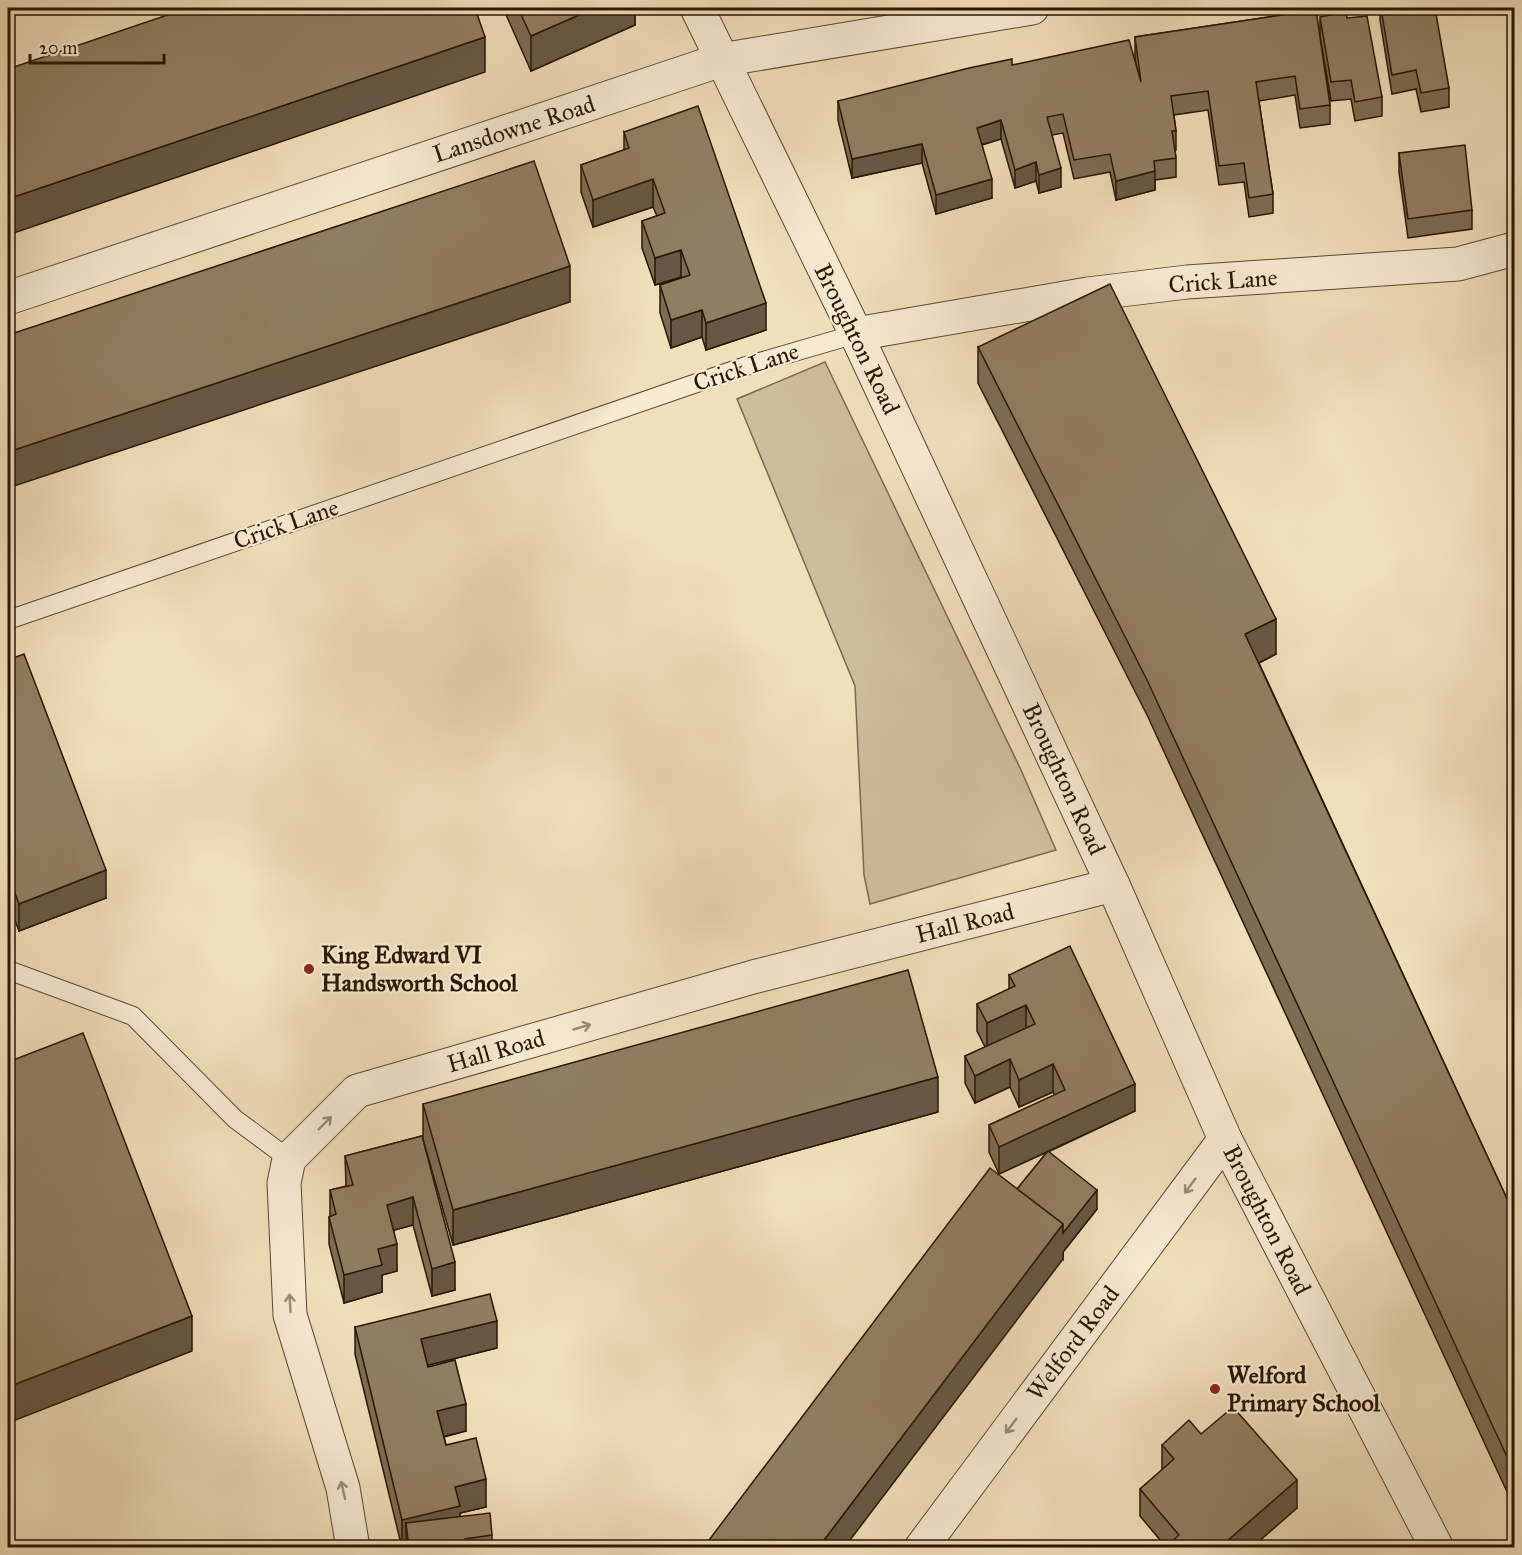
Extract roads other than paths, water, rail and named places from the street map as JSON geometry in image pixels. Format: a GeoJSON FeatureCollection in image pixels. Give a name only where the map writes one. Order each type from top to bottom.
{"type":"FeatureCollection","features":[{"type":"Feature","properties":{"kind":"street","name":"Broughton Road"},"geometry":{"type":"LineString","coordinates":[[697,8],[856,334],[1113,885],[1225,1139],[1437,1548]]}},
{"type":"Feature","properties":{"kind":"street","name":"Lansdowne Road"},"geometry":{"type":"LineString","coordinates":[[8,298],[721,60],[1032,8]]}},
{"type":"Feature","properties":{"kind":"street","name":"Crick Lane"},"geometry":{"type":"LineString","coordinates":[[856,334],[1110,291],[1187,282],[1458,264],[1515,249]]}},
{"type":"Feature","properties":{"kind":"street","name":"Hall Road"},"geometry":{"type":"LineString","coordinates":[[289,1159],[357,1091],[753,977],[1113,885]]}},
{"type":"Feature","properties":{"kind":"street","name":"Welford Road"},"geometry":{"type":"LineString","coordinates":[[921,1548],[1225,1139]]}},
{"type":"Feature","properties":{"kind":"street"},"geometry":{"type":"LineString","coordinates":[[289,1159],[284,1183],[290,1315],[343,1488],[353,1548]]}},
{"type":"Feature","properties":{"kind":"lane","name":"Crick Lane"},"geometry":{"type":"LineString","coordinates":[[8,620],[735,369],[856,334]]}},
{"type":"Feature","properties":{"kind":"lane"},"geometry":{"type":"LineString","coordinates":[[8,970],[133,1016],[235,1119],[289,1159]]}},
{"type":"Feature","properties":{"kind":"place","name":"King Edward VI Handsworth School"},"geometry":{"type":"Point","coordinates":[309,969]}},
{"type":"Feature","properties":{"kind":"place","name":"Welford Primary School"},"geometry":{"type":"Point","coordinates":[1215,1389]}}]}
